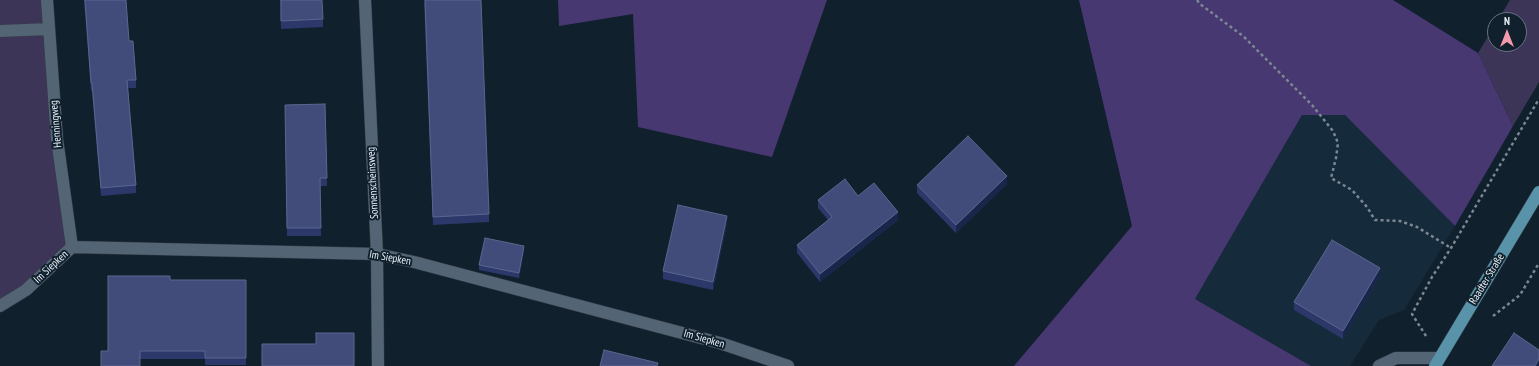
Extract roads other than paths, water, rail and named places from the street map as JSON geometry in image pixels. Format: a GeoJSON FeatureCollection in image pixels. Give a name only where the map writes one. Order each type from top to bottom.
{"type":"FeatureCollection","features":[{"type":"Feature","properties":{"kind":"main road","name":"Raadter Straße"},"geometry":{"type":"LineString","coordinates":[[1437,362],[1539,192]]}},
{"type":"Feature","properties":{"kind":"street","name":"Henningweg"},"geometry":{"type":"LineString","coordinates":[[47,0],[57,139],[72,247]]}},
{"type":"Feature","properties":{"kind":"street","name":"Sonnenscheinsweg"},"geometry":{"type":"LineString","coordinates":[[365,0],[377,254],[378,366]]}},
{"type":"Feature","properties":{"kind":"street"},"geometry":{"type":"LineString","coordinates":[[0,31],[49,29]]}},
{"type":"Feature","properties":{"kind":"street","name":"Im Siepken"},"geometry":{"type":"LineString","coordinates":[[0,306],[26,290],[72,247],[377,254],[414,262],[720,343],[788,366]]}},
{"type":"Feature","properties":{"kind":"street"},"geometry":{"type":"LineString","coordinates":[[1379,366],[1396,358],[1437,362]]}}]}
